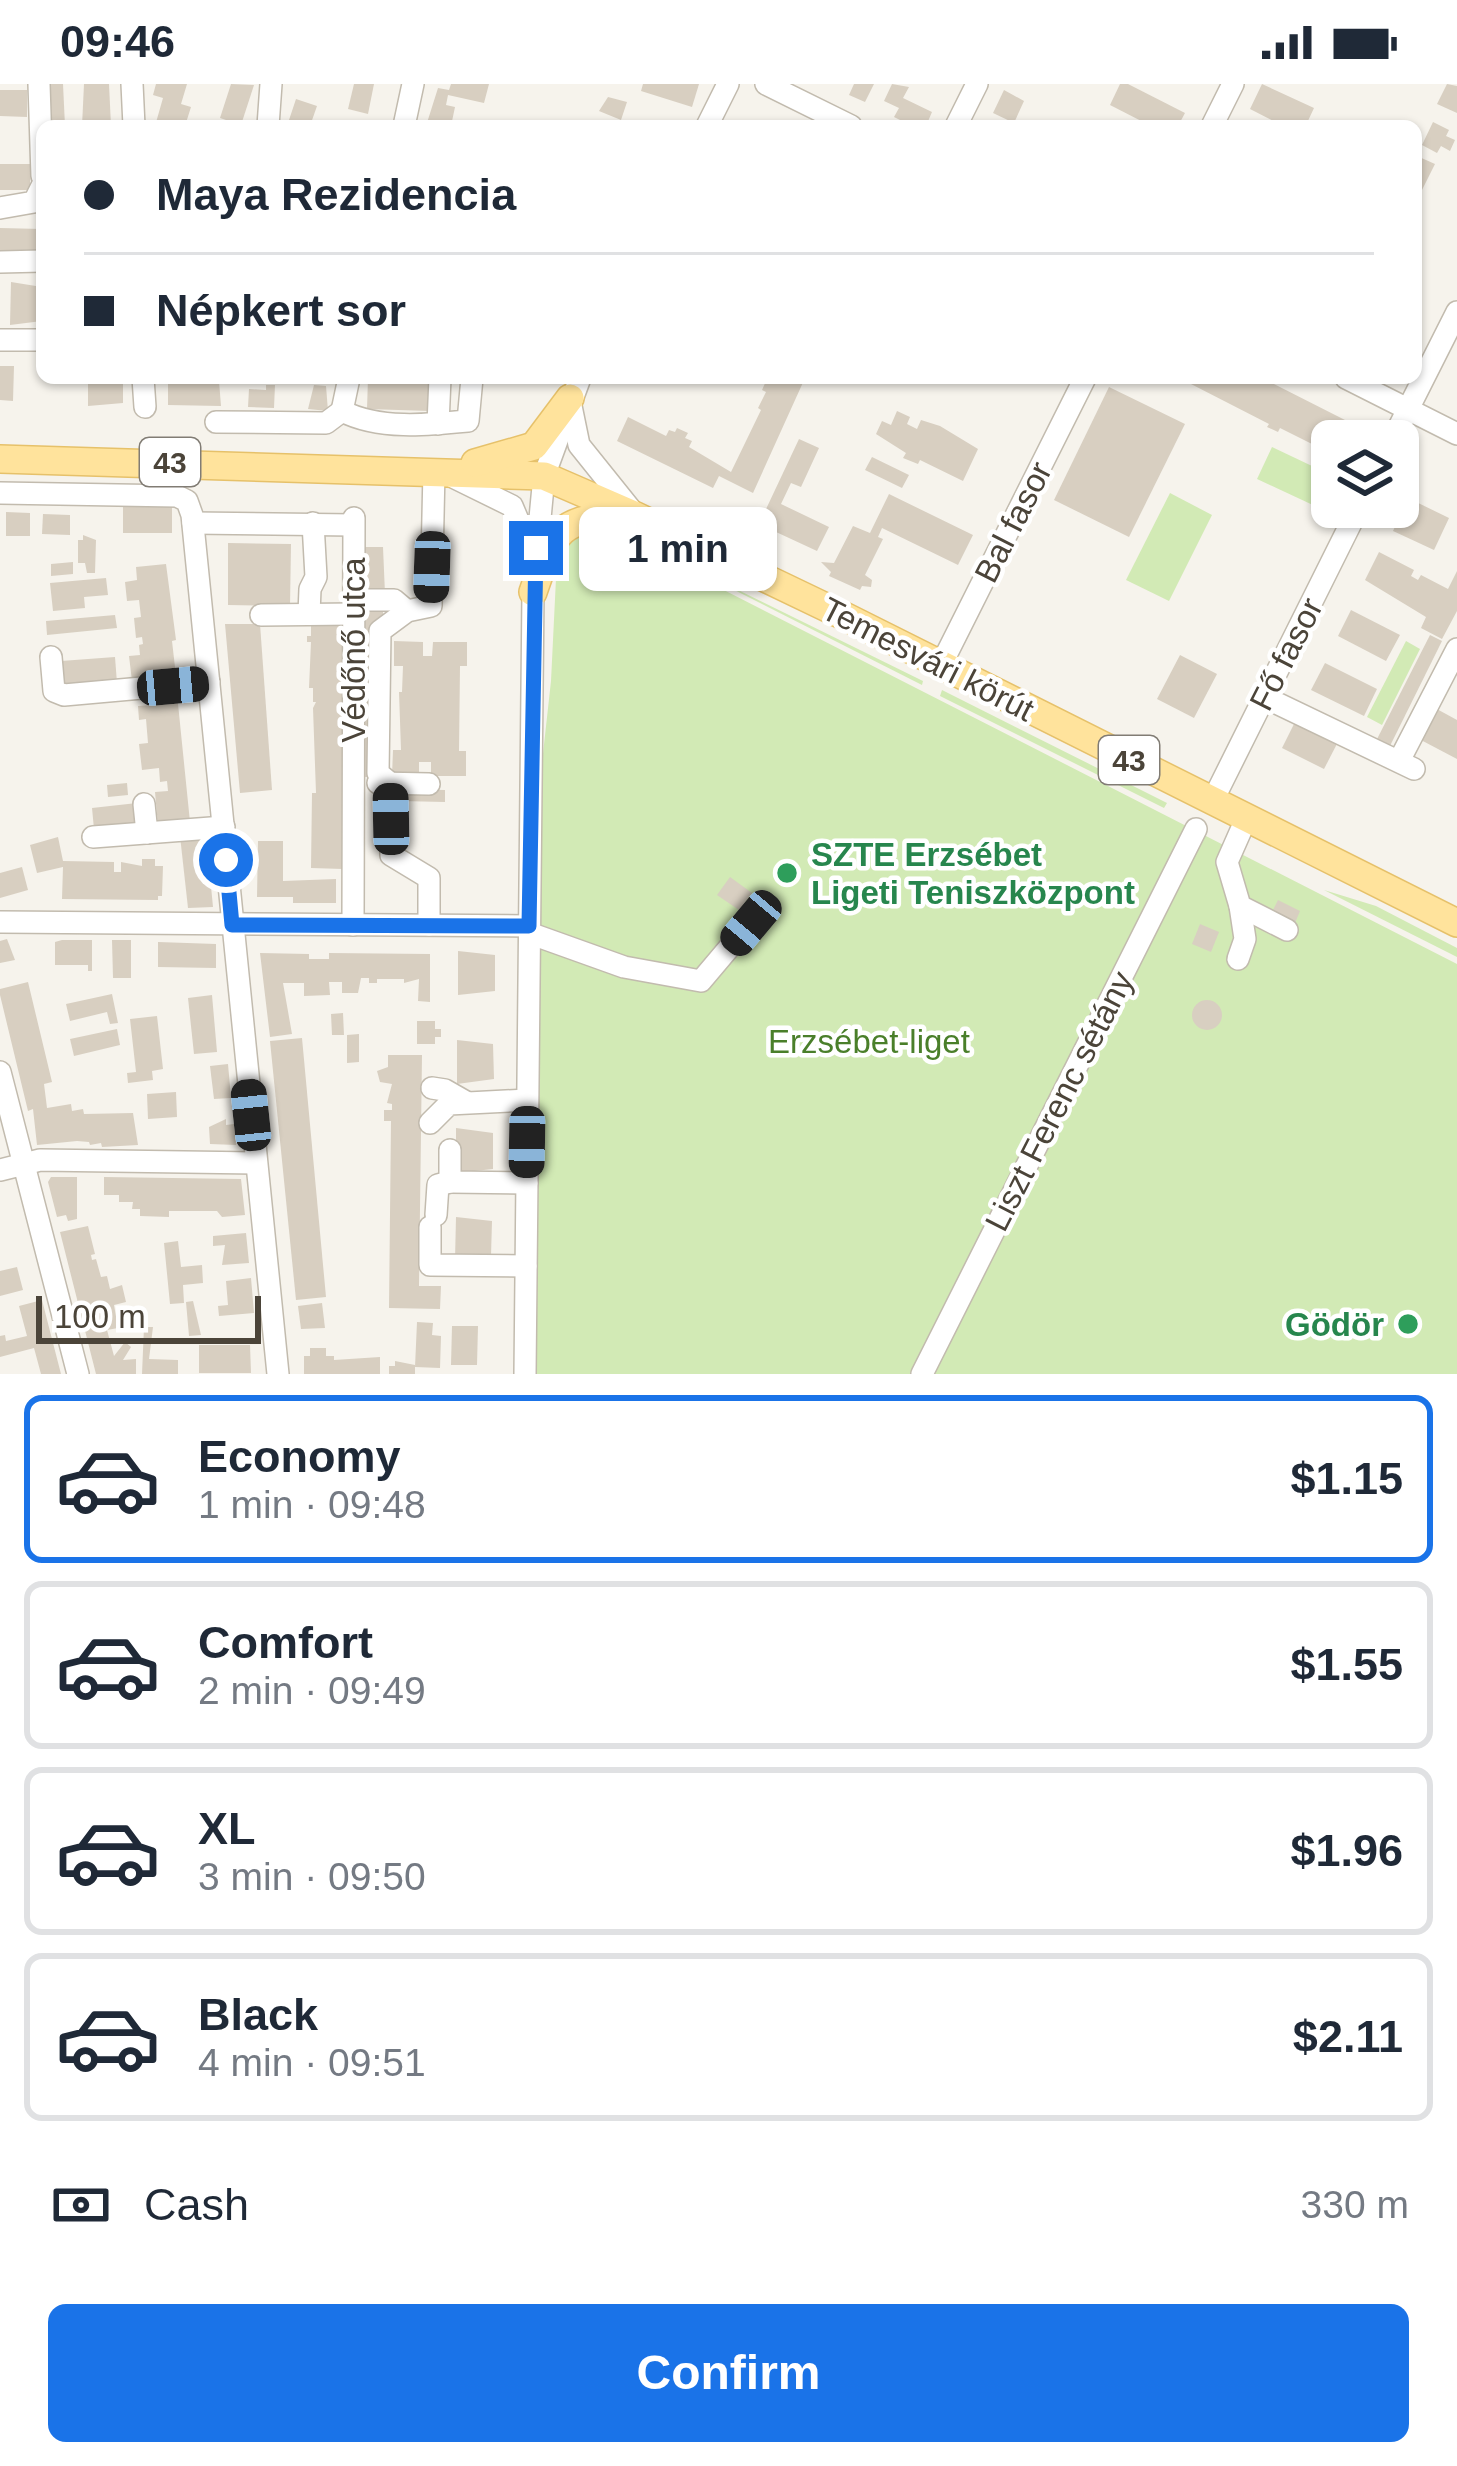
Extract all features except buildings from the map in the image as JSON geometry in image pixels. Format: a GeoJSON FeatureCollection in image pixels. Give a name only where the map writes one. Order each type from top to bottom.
{"type":"FeatureCollection","features":[{"type":"Feature","properties":{"kind":"main road"},"geometry":{"type":"LineString","coordinates":[[438,471],[525,451],[547,431],[575,388]]}},
{"type":"Feature","properties":{"kind":"main road","name":"Temesvári körút"},"geometry":{"type":"LineString","coordinates":[[9,459],[544,476],[636,516],[1457,922]]}},
{"type":"Feature","properties":{"kind":"main road"},"geometry":{"type":"LineString","coordinates":[[533,592],[549,547],[564,526],[593,517],[636,516]]}},
{"type":"Feature","properties":{"kind":"street"},"geometry":{"type":"LineString","coordinates":[[38,84],[40,120]]}},
{"type":"Feature","properties":{"kind":"street"},"geometry":{"type":"LineString","coordinates":[[132,84],[134,120]]}},
{"type":"Feature","properties":{"kind":"street"},"geometry":{"type":"LineString","coordinates":[[268,120],[271,84]]}},
{"type":"Feature","properties":{"kind":"street"},"geometry":{"type":"LineString","coordinates":[[405,120],[413,84]]}},
{"type":"Feature","properties":{"kind":"street"},"geometry":{"type":"LineString","coordinates":[[710,120],[728,84]]}},
{"type":"Feature","properties":{"kind":"street"},"geometry":{"type":"LineString","coordinates":[[766,84],[839,120]]}},
{"type":"Feature","properties":{"kind":"street"},"geometry":{"type":"LineString","coordinates":[[959,120],[977,84]]}},
{"type":"Feature","properties":{"kind":"street"},"geometry":{"type":"LineString","coordinates":[[1215,120],[1233,84]]}},
{"type":"Feature","properties":{"kind":"street"},"geometry":{"type":"LineString","coordinates":[[0,208],[36,200]]}},
{"type":"Feature","properties":{"kind":"street"},"geometry":{"type":"LineString","coordinates":[[0,262],[36,261]]}},
{"type":"Feature","properties":{"kind":"street"},"geometry":{"type":"LineString","coordinates":[[1422,381],[1457,312]]}},
{"type":"Feature","properties":{"kind":"street"},"geometry":{"type":"LineString","coordinates":[[0,340],[36,340]]}},
{"type":"Feature","properties":{"kind":"street"},"geometry":{"type":"LineString","coordinates":[[143,384],[145,407]]}},
{"type":"Feature","properties":{"kind":"street"},"geometry":{"type":"LineString","coordinates":[[216,422],[326,423],[343,411],[349,384]]}},
{"type":"Feature","properties":{"kind":"street"},"geometry":{"type":"LineString","coordinates":[[438,424],[440,384]]}},
{"type":"Feature","properties":{"kind":"street"},"geometry":{"type":"LineString","coordinates":[[343,411],[362,422],[468,422],[471,384]]}},
{"type":"Feature","properties":{"kind":"street","name":"Bal fasor"},"geometry":{"type":"LineString","coordinates":[[941,665],[1082,384]]}},
{"type":"Feature","properties":{"kind":"street"},"geometry":{"type":"LineString","coordinates":[[1358,384],[1457,434]]}},
{"type":"Feature","properties":{"kind":"street"},"geometry":{"type":"LineString","coordinates":[[1402,420],[1421,384]]}},
{"type":"Feature","properties":{"kind":"street"},"geometry":{"type":"LineString","coordinates":[[525,1374],[533,592],[544,476],[575,388]]}},
{"type":"Feature","properties":{"kind":"street"},"geometry":{"type":"LineString","coordinates":[[575,388],[579,446],[636,516]]}},
{"type":"Feature","properties":{"kind":"street"},"geometry":{"type":"LineString","coordinates":[[429,925],[429,878],[391,855],[390,783],[378,773],[380,631],[407,611],[430,606],[438,471],[512,506],[523,532],[533,592]]}},
{"type":"Feature","properties":{"kind":"street"},"geometry":{"type":"LineString","coordinates":[[0,493],[177,496],[187,501],[193,523],[278,1374]]}},
{"type":"Feature","properties":{"kind":"street","name":"Védőnő utca"},"geometry":{"type":"LineString","coordinates":[[313,523],[354,522],[353,925]]}},
{"type":"Feature","properties":{"kind":"street"},"geometry":{"type":"LineString","coordinates":[[193,523],[313,523],[316,577],[310,589],[309,614]]}},
{"type":"Feature","properties":{"kind":"street","name":"Fő fasor"},"geometry":{"type":"LineString","coordinates":[[1212,802],[1348,528]]}},
{"type":"Feature","properties":{"kind":"street"},"geometry":{"type":"LineString","coordinates":[[261,615],[309,614],[394,600],[407,611]]}},
{"type":"Feature","properties":{"kind":"street"},"geometry":{"type":"LineString","coordinates":[[1264,697],[1407,765],[1457,649]]}},
{"type":"Feature","properties":{"kind":"street"},"geometry":{"type":"LineString","coordinates":[[51,658],[54,691],[64,695],[209,682]]}},
{"type":"Feature","properties":{"kind":"street"},"geometry":{"type":"LineString","coordinates":[[353,783],[430,784]]}},
{"type":"Feature","properties":{"kind":"street"},"geometry":{"type":"LineString","coordinates":[[144,804],[147,833]]}},
{"type":"Feature","properties":{"kind":"street"},"geometry":{"type":"LineString","coordinates":[[1246,819],[1227,862],[1240,906],[1241,949],[1252,928],[1264,920]]}},
{"type":"Feature","properties":{"kind":"street"},"geometry":{"type":"LineString","coordinates":[[93,837],[224,827]]}},
{"type":"Feature","properties":{"kind":"street","name":"Liszt Ferenc sétány"},"geometry":{"type":"LineString","coordinates":[[922,1374],[1196,829]]}},
{"type":"Feature","properties":{"kind":"street"},"geometry":{"type":"LineString","coordinates":[[1240,906],[1287,930]]}},
{"type":"Feature","properties":{"kind":"street"},"geometry":{"type":"LineString","coordinates":[[0,922],[529,929],[624,968],[701,981],[751,923]]}},
{"type":"Feature","properties":{"kind":"street"},"geometry":{"type":"LineString","coordinates":[[0,1072],[78,1374]]}},
{"type":"Feature","properties":{"kind":"street"},"geometry":{"type":"LineString","coordinates":[[432,1088],[467,1102]]}},
{"type":"Feature","properties":{"kind":"street"},"geometry":{"type":"LineString","coordinates":[[430,1124],[449,1103],[527,1100]]}},
{"type":"Feature","properties":{"kind":"street"},"geometry":{"type":"LineString","coordinates":[[450,1150],[450,1182]]}},
{"type":"Feature","properties":{"kind":"street"},"geometry":{"type":"LineString","coordinates":[[0,1170],[22,1162],[256,1163]]}},
{"type":"Feature","properties":{"kind":"street"},"geometry":{"type":"LineString","coordinates":[[526,1183],[438,1185],[430,1265],[526,1266]]}},
{"type":"Feature","properties":{"kind":"green space"},"geometry":{"type":"Polygon","coordinates":[[[1272,447],[1311,466],[1311,504],[1257,479],[1272,447]]]}},
{"type":"Feature","properties":{"kind":"green space"},"geometry":{"type":"Polygon","coordinates":[[[1170,493],[1212,515],[1169,601],[1126,580],[1170,493]]]}},
{"type":"Feature","properties":{"kind":"green space"},"geometry":{"type":"Polygon","coordinates":[[[616,530],[923,681],[922,685],[616,530]]]}},
{"type":"Feature","properties":{"kind":"green space","name":"Erzsébet-liget"},"geometry":{"type":"Polygon","coordinates":[[[583,531],[616,535],[1457,964],[1457,1374],[531,1374],[537,808],[551,681],[557,558],[566,541],[583,531]]]}},
{"type":"Feature","properties":{"kind":"green space"},"geometry":{"type":"Polygon","coordinates":[[[1406,641],[1420,649],[1382,725],[1367,717],[1406,641]]]}},
{"type":"Feature","properties":{"kind":"green space"},"geometry":{"type":"Polygon","coordinates":[[[942,690],[1167,803],[1164,808],[940,696],[942,690]]]}},
{"type":"Feature","properties":{"kind":"green space"},"geometry":{"type":"Polygon","coordinates":[[[1324,890],[1376,906],[1457,948],[1457,957],[1324,890]]]}},
{"type":"Feature","properties":{"kind":"place","name":"SZTE Erzsébet Ligeti Teniszközpont"},"geometry":{"type":"Point","coordinates":[787,873]}},
{"type":"Feature","properties":{"kind":"place","name":"Gödör"},"geometry":{"type":"Point","coordinates":[1408,1324]}},
{"type":"Feature","properties":{"kind":"route"},"geometry":{"type":"LineString","coordinates":[[226,860],[232,925],[529,926],[536,548]]}}]}
